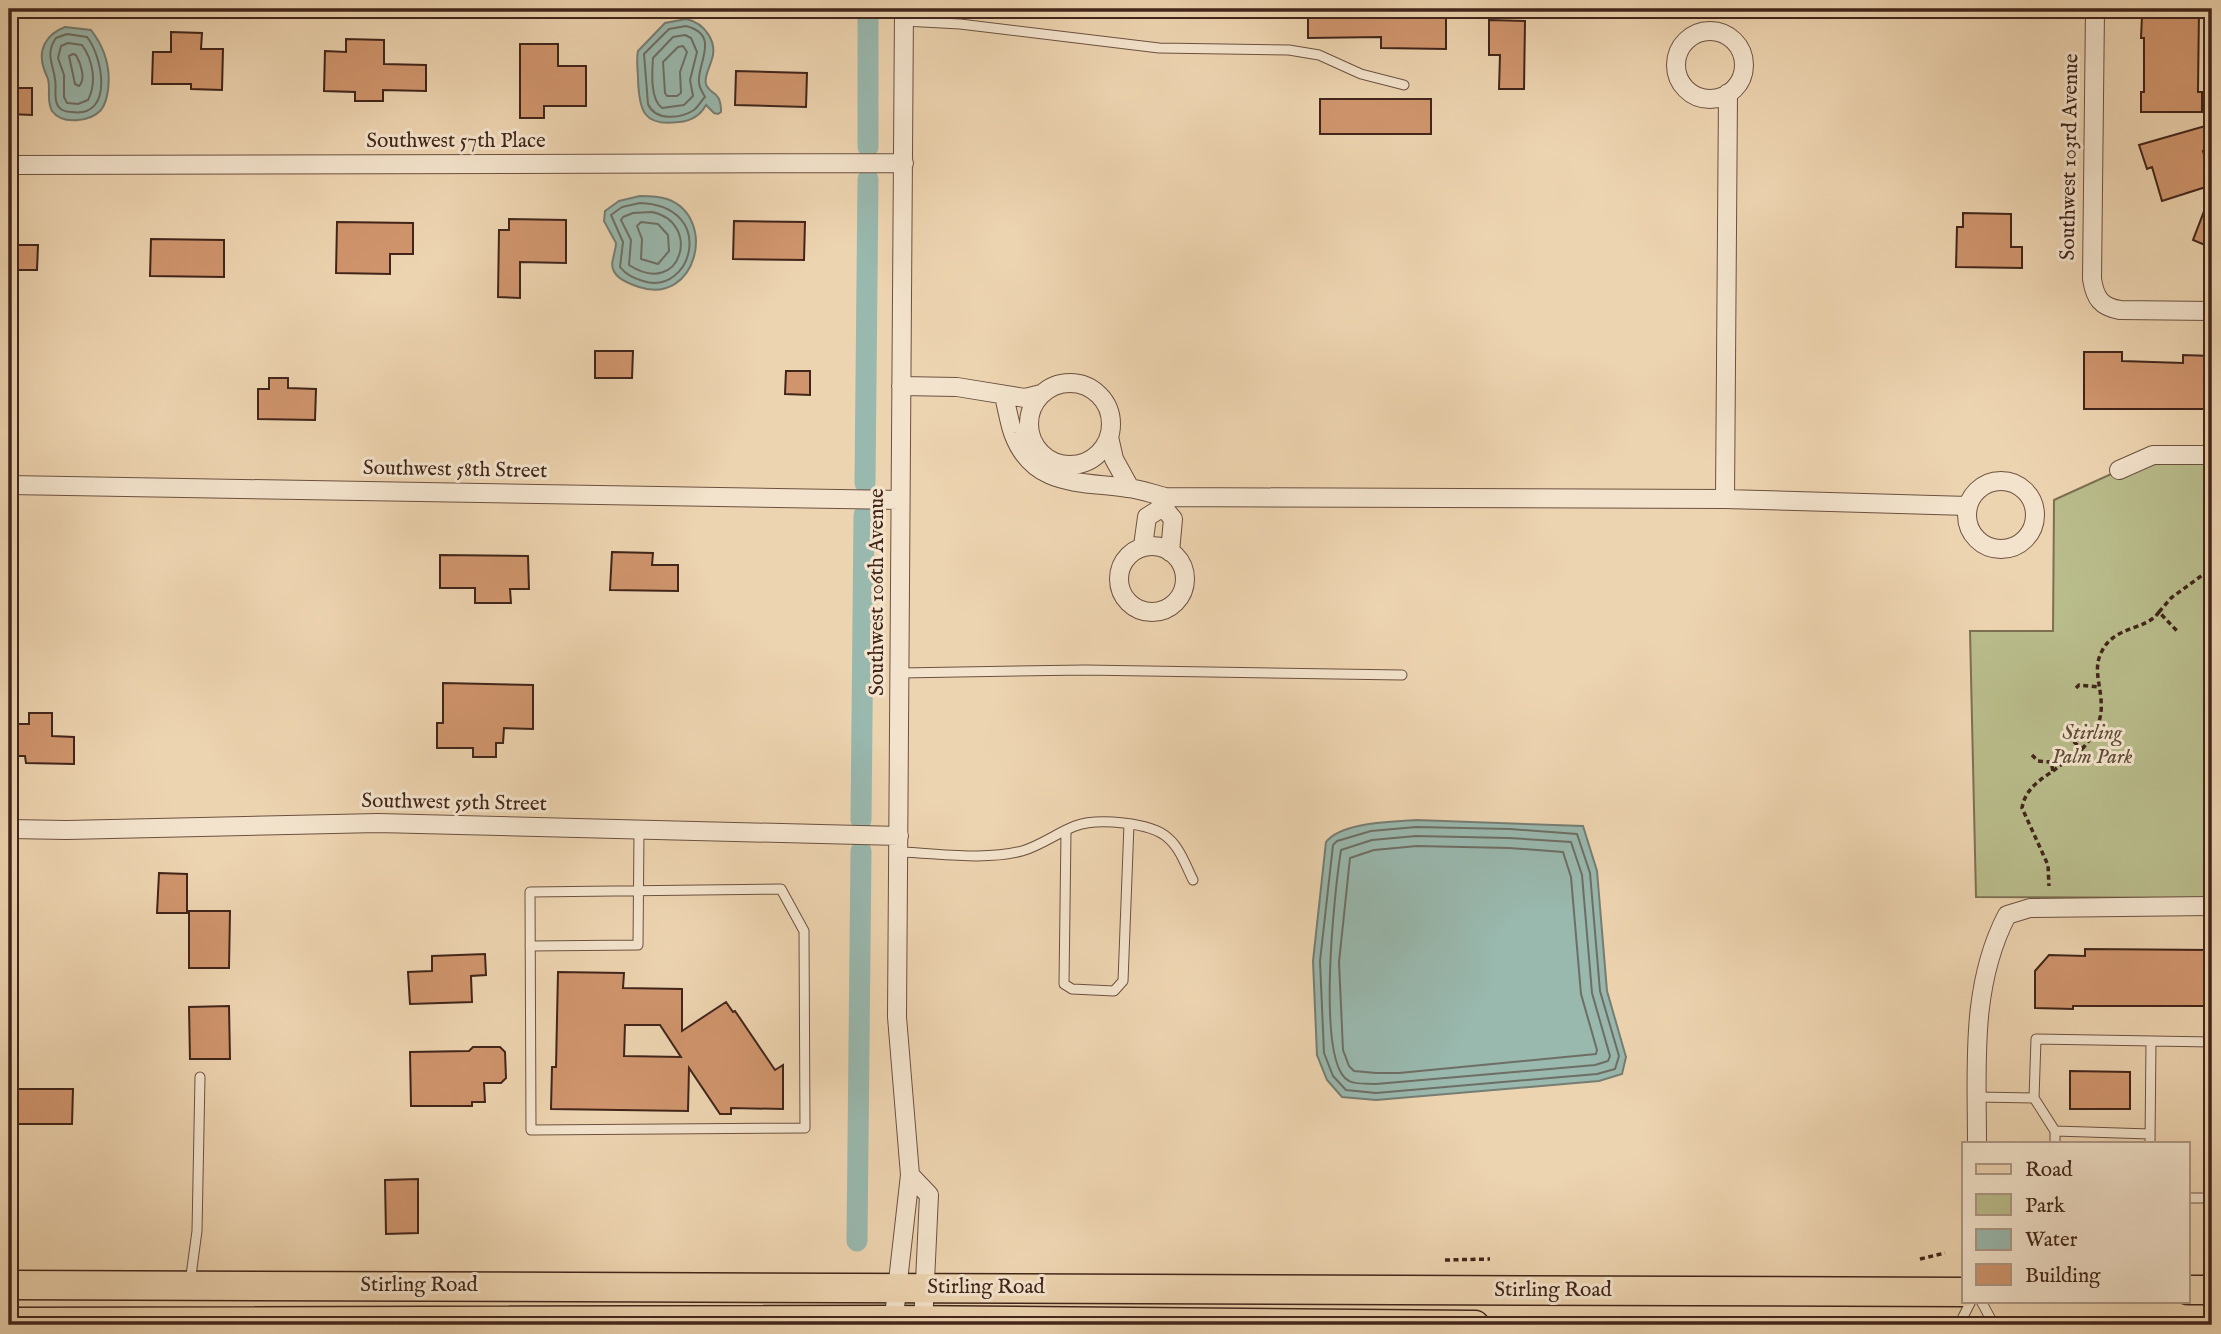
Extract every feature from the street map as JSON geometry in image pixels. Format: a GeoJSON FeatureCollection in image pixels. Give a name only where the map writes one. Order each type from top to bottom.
{"type":"FeatureCollection","features":[{"type":"Feature","properties":{"kind":"main road","name":"Stirling Road"},"geometry":{"type":"LineString","coordinates":[[9,1285],[912,1287],[1393,1311],[1475,1325]]}},
{"type":"Feature","properties":{"kind":"main road"},"geometry":{"type":"LineString","coordinates":[[2190,1290],[2212,1290]]}},
{"type":"Feature","properties":{"kind":"main road","name":"Stirling Road"},"geometry":{"type":"LineString","coordinates":[[9,1322],[923,1323],[1962,1292]]}},
{"type":"Feature","properties":{"kind":"street","name":"Southwest 103rd Avenue"},"geometry":{"type":"LineString","coordinates":[[2095,9],[2094,294],[2100,303],[2120,310],[2212,311]]}},
{"type":"Feature","properties":{"kind":"street","name":"Southwest 106th Avenue"},"geometry":{"type":"LineString","coordinates":[[904,15],[897,1017],[909,1175],[912,1287]]}},
{"type":"Feature","properties":{"kind":"street"},"geometry":{"type":"LineString","coordinates":[[1725,499],[1728,93]]}},
{"type":"Feature","properties":{"kind":"street","name":"Southwest 57th Place"},"geometry":{"type":"LineString","coordinates":[[9,165],[904,163]]}},
{"type":"Feature","properties":{"kind":"street"},"geometry":{"type":"LineString","coordinates":[[1066,383],[1080,384],[1092,389],[1102,398],[1109,410],[1109,437],[1092,459],[1080,464],[1066,465],[1053,462],[1041,454],[1033,443],[1028,417],[1041,394],[1053,386],[1066,383]]}},
{"type":"Feature","properties":{"kind":"street"},"geometry":{"type":"LineString","coordinates":[[901,386],[957,387],[1025,398],[1041,394]]}},
{"type":"Feature","properties":{"kind":"street"},"geometry":{"type":"LineString","coordinates":[[1004,396],[1028,417]]}},
{"type":"Feature","properties":{"kind":"street"},"geometry":{"type":"LineString","coordinates":[[1004,396],[1014,435],[1028,458],[1041,471],[1069,482],[1130,488]]}},
{"type":"Feature","properties":{"kind":"street"},"geometry":{"type":"LineString","coordinates":[[1109,437],[1114,459],[1130,488]]}},
{"type":"Feature","properties":{"kind":"street"},"geometry":{"type":"LineString","coordinates":[[2119,470],[2153,455],[2212,455]]}},
{"type":"Feature","properties":{"kind":"street"},"geometry":{"type":"LineString","coordinates":[[1092,459],[1104,472],[1130,488],[1164,502],[1725,499],[1968,506]]}},
{"type":"Feature","properties":{"kind":"street","name":"Southwest 58th Street"},"geometry":{"type":"LineString","coordinates":[[9,485],[900,499]]}},
{"type":"Feature","properties":{"kind":"street"},"geometry":{"type":"LineString","coordinates":[[1143,546],[1147,517],[1164,502]]}},
{"type":"Feature","properties":{"kind":"street"},"geometry":{"type":"LineString","coordinates":[[1164,502],[1173,519],[1170,552]]}},
{"type":"Feature","properties":{"kind":"street"},"geometry":{"type":"LineString","coordinates":[[1154,545],[1170,552],[1181,563],[1185,574],[1181,596],[1164,610],[1142,611],[1132,606],[1125,599],[1118,579],[1125,558],[1143,546],[1154,545]]}},
{"type":"Feature","properties":{"kind":"street","name":"Southwest 59th Street"},"geometry":{"type":"LineString","coordinates":[[9,829],[378,823],[639,831],[899,844]]}},
{"type":"Feature","properties":{"kind":"street"},"geometry":{"type":"LineString","coordinates":[[1977,1142],[1978,1017],[1982,982],[1996,937],[2007,915],[2030,908],[2212,906]]}},
{"type":"Feature","properties":{"kind":"street","name":"Southwest 106th Avenue"},"geometry":{"type":"LineString","coordinates":[[893,1323],[912,1287],[929,1195],[909,1175]]}},
{"type":"Feature","properties":{"kind":"street"},"geometry":{"type":"LineString","coordinates":[[912,1287],[923,1323]]}},
{"type":"Feature","properties":{"kind":"lane"},"geometry":{"type":"LineString","coordinates":[[904,15],[1159,48],[1289,50],[1319,55],[1361,74],[1404,85]]}},
{"type":"Feature","properties":{"kind":"lane"},"geometry":{"type":"LineString","coordinates":[[900,673],[1085,670],[1402,675]]}},
{"type":"Feature","properties":{"kind":"lane"},"geometry":{"type":"LineString","coordinates":[[899,844],[998,855],[1024,851],[1091,822],[1129,824],[1157,831],[1168,837],[1193,880]]}},
{"type":"Feature","properties":{"kind":"lane"},"geometry":{"type":"LineString","coordinates":[[1066,831],[1064,984],[1072,989],[1114,992],[1123,981],[1129,824]]}},
{"type":"Feature","properties":{"kind":"lane"},"geometry":{"type":"LineString","coordinates":[[530,946],[638,945],[639,831]]}},
{"type":"Feature","properties":{"kind":"lane"},"geometry":{"type":"LineString","coordinates":[[781,889],[804,931],[805,1128],[531,1130],[530,892],[637,891],[781,889]]}},
{"type":"Feature","properties":{"kind":"lane"},"geometry":{"type":"LineString","coordinates":[[2055,1142],[2055,1131],[2034,1098],[2036,1039],[2212,1042]]}},
{"type":"Feature","properties":{"kind":"lane"},"geometry":{"type":"LineString","coordinates":[[2055,1131],[2150,1139],[2151,1041]]}},
{"type":"Feature","properties":{"kind":"lane"},"geometry":{"type":"LineString","coordinates":[[190,1285],[197,1231],[200,1077]]}},
{"type":"Feature","properties":{"kind":"lane"},"geometry":{"type":"LineString","coordinates":[[1977,1097],[2034,1098]]}},
{"type":"Feature","properties":{"kind":"lane"},"geometry":{"type":"LineString","coordinates":[[2190,1198],[2212,1198]]}},
{"type":"Feature","properties":{"kind":"lane"},"geometry":{"type":"LineString","coordinates":[[1959,1325],[1970,1302]]}},
{"type":"Feature","properties":{"kind":"lane"},"geometry":{"type":"LineString","coordinates":[[1982,1302],[1994,1325]]}},
{"type":"Feature","properties":{"kind":"path"},"geometry":{"type":"LineString","coordinates":[[2049,886],[2048,864],[2022,808],[2024,799],[2030,789],[2082,750],[2094,736],[2101,718],[2097,664],[2102,650],[2111,638],[2155,617],[2171,598],[2212,568]]}},
{"type":"Feature","properties":{"kind":"path"},"geometry":{"type":"LineString","coordinates":[[2159,612],[2177,631]]}},
{"type":"Feature","properties":{"kind":"path"},"geometry":{"type":"LineString","coordinates":[[2077,688],[2079,685],[2099,687]]}},
{"type":"Feature","properties":{"kind":"path"},"geometry":{"type":"LineString","coordinates":[[2064,733],[2082,750]]}},
{"type":"Feature","properties":{"kind":"path"},"geometry":{"type":"LineString","coordinates":[[2032,755],[2038,761],[2051,762],[2053,771]]}},
{"type":"Feature","properties":{"kind":"path"},"geometry":{"type":"LineString","coordinates":[[1920,1259],[1945,1253]]}},
{"type":"Feature","properties":{"kind":"path"},"geometry":{"type":"LineString","coordinates":[[1445,1260],[1490,1259]]}},
{"type":"Feature","properties":{"kind":"green space","name":"Stirling Palm Park"},"geometry":{"type":"Polygon","coordinates":[[[2153,455],[2212,455],[2212,898],[1976,897],[1970,631],[2053,631],[2054,500],[2153,455]]]}},
{"type":"Feature","properties":{"kind":"water"},"geometry":{"type":"Polygon","coordinates":[[[686,19],[704,29],[712,41],[713,55],[706,81],[708,88],[719,100],[721,112],[714,113],[706,105],[698,115],[687,120],[658,122],[650,119],[642,108],[638,51],[665,23],[686,19]]]}},
{"type":"Feature","properties":{"kind":"water"},"geometry":{"type":"Polygon","coordinates":[[[65,27],[91,30],[100,44],[108,66],[109,82],[104,106],[96,114],[83,119],[62,118],[52,111],[49,103],[49,83],[42,62],[43,49],[53,34],[65,27]]]}},
{"type":"Feature","properties":{"kind":"water"},"geometry":{"type":"Polygon","coordinates":[[[640,196],[667,199],[683,209],[692,223],[696,240],[694,257],[687,272],[675,284],[659,289],[639,287],[624,281],[613,270],[616,243],[604,221],[605,211],[619,201],[640,196]]]}},
{"type":"Feature","properties":{"kind":"water"},"geometry":{"type":"Polygon","coordinates":[[[1416,820],[1583,826],[1597,871],[1607,991],[1626,1057],[1622,1074],[1599,1081],[1376,1100],[1342,1097],[1327,1080],[1317,1055],[1313,961],[1326,842],[1333,835],[1355,827],[1416,820]]]}},
{"type":"Feature","properties":{"kind":"building"},"geometry":{"type":"Polygon","coordinates":[[[1308,9],[1446,9],[1446,49],[1381,48],[1381,37],[1308,38],[1308,9]]]}},
{"type":"Feature","properties":{"kind":"building"},"geometry":{"type":"Polygon","coordinates":[[[2158,9],[2199,9],[2198,92],[2202,92],[2202,112],[2141,112],[2141,92],[2144,92],[2142,16],[2157,16],[2158,9]]]}},
{"type":"Feature","properties":{"kind":"building"},"geometry":{"type":"Polygon","coordinates":[[[1489,20],[1525,21],[1524,89],[1499,89],[1500,55],[1489,55],[1489,20]]]}},
{"type":"Feature","properties":{"kind":"building"},"geometry":{"type":"Polygon","coordinates":[[[171,32],[202,33],[201,49],[223,49],[222,90],[191,89],[191,84],[152,84],[153,52],[171,52],[171,32]]]}},
{"type":"Feature","properties":{"kind":"building"},"geometry":{"type":"Polygon","coordinates":[[[346,39],[384,40],[384,64],[426,65],[426,91],[383,90],[383,101],[355,101],[355,92],[324,91],[325,51],[346,52],[346,39]]]}},
{"type":"Feature","properties":{"kind":"building"},"geometry":{"type":"Polygon","coordinates":[[[520,44],[558,44],[558,66],[586,66],[586,106],[544,106],[544,118],[520,118],[520,44]]]}},
{"type":"Feature","properties":{"kind":"building"},"geometry":{"type":"Polygon","coordinates":[[[736,71],[807,73],[806,107],[735,105],[736,71]]]}},
{"type":"Feature","properties":{"kind":"building"},"geometry":{"type":"Polygon","coordinates":[[[9,88],[32,88],[32,115],[9,114],[9,88]]]}},
{"type":"Feature","properties":{"kind":"building"},"geometry":{"type":"Polygon","coordinates":[[[1320,99],[1431,99],[1431,134],[1320,134],[1320,99]]]}},
{"type":"Feature","properties":{"kind":"building"},"geometry":{"type":"Polygon","coordinates":[[[2212,124],[2212,148],[2203,151],[2212,185],[2162,201],[2152,167],[2147,169],[2139,145],[2212,124]]]}},
{"type":"Feature","properties":{"kind":"building"},"geometry":{"type":"Polygon","coordinates":[[[2212,194],[2212,248],[2193,240],[2212,194]]]}},
{"type":"Feature","properties":{"kind":"building"},"geometry":{"type":"Polygon","coordinates":[[[1963,213],[2011,214],[2011,247],[2022,247],[2022,268],[1956,267],[1957,227],[1963,227],[1963,213]]]}},
{"type":"Feature","properties":{"kind":"building"},"geometry":{"type":"Polygon","coordinates":[[[509,219],[566,220],[566,263],[520,262],[520,298],[498,297],[499,230],[509,230],[509,219]]]}},
{"type":"Feature","properties":{"kind":"building"},"geometry":{"type":"Polygon","coordinates":[[[734,221],[805,222],[804,260],[733,259],[734,221]]]}},
{"type":"Feature","properties":{"kind":"building"},"geometry":{"type":"Polygon","coordinates":[[[337,222],[413,223],[413,254],[390,254],[390,274],[336,273],[337,222]]]}},
{"type":"Feature","properties":{"kind":"building"},"geometry":{"type":"Polygon","coordinates":[[[151,239],[224,240],[224,277],[150,276],[151,239]]]}},
{"type":"Feature","properties":{"kind":"building"},"geometry":{"type":"Polygon","coordinates":[[[9,245],[38,245],[37,270],[9,270],[9,245]]]}},
{"type":"Feature","properties":{"kind":"building"},"geometry":{"type":"Polygon","coordinates":[[[595,351],[633,351],[632,378],[595,378],[595,351]]]}},
{"type":"Feature","properties":{"kind":"building"},"geometry":{"type":"Polygon","coordinates":[[[2084,352],[2122,352],[2122,361],[2183,363],[2183,355],[2212,356],[2212,409],[2084,409],[2084,352]]]}},
{"type":"Feature","properties":{"kind":"building"},"geometry":{"type":"Polygon","coordinates":[[[786,371],[810,371],[810,395],[785,394],[786,371]]]}},
{"type":"Feature","properties":{"kind":"building"},"geometry":{"type":"Polygon","coordinates":[[[269,378],[288,378],[288,388],[316,389],[315,420],[258,419],[258,389],[269,389],[269,378]]]}},
{"type":"Feature","properties":{"kind":"building"},"geometry":{"type":"Polygon","coordinates":[[[612,552],[653,553],[652,565],[678,565],[678,591],[610,590],[612,552]]]}},
{"type":"Feature","properties":{"kind":"building"},"geometry":{"type":"Polygon","coordinates":[[[440,555],[528,556],[529,589],[510,589],[511,603],[475,603],[475,588],[440,588],[440,555]]]}},
{"type":"Feature","properties":{"kind":"building"},"geometry":{"type":"Polygon","coordinates":[[[443,683],[533,685],[533,729],[504,728],[503,743],[496,743],[496,757],[473,757],[473,748],[437,748],[437,723],[443,723],[443,683]]]}},
{"type":"Feature","properties":{"kind":"building"},"geometry":{"type":"Polygon","coordinates":[[[29,713],[52,713],[52,736],[74,737],[74,764],[26,763],[25,756],[13,756],[13,724],[29,724],[29,713]]]}},
{"type":"Feature","properties":{"kind":"building"},"geometry":{"type":"Polygon","coordinates":[[[159,873],[187,874],[187,913],[157,913],[159,873]]]}},
{"type":"Feature","properties":{"kind":"building"},"geometry":{"type":"Polygon","coordinates":[[[189,911],[230,911],[229,968],[189,968],[189,911]]]}},
{"type":"Feature","properties":{"kind":"building"},"geometry":{"type":"Polygon","coordinates":[[[2085,949],[2212,950],[2212,1006],[2035,1008],[2035,971],[2049,955],[2085,956],[2085,949]]]}},
{"type":"Feature","properties":{"kind":"building"},"geometry":{"type":"Polygon","coordinates":[[[485,954],[486,975],[471,976],[472,1002],[410,1004],[408,972],[432,971],[432,956],[485,954]]]}},
{"type":"Feature","properties":{"kind":"building"},"geometry":{"type":"Polygon","coordinates":[[[558,972],[624,973],[623,988],[682,989],[682,1031],[726,1002],[775,1070],[783,1065],[783,1109],[731,1108],[731,1114],[720,1114],[689,1068],[688,1111],[551,1109],[552,1067],[556,1067],[558,972]],[[625,1025],[624,1056],[681,1057],[660,1025],[625,1025]]]}},
{"type":"Feature","properties":{"kind":"building"},"geometry":{"type":"Polygon","coordinates":[[[229,1006],[230,1059],[190,1059],[189,1007],[229,1006]]]}},
{"type":"Feature","properties":{"kind":"building"},"geometry":{"type":"Polygon","coordinates":[[[473,1047],[500,1047],[505,1052],[506,1078],[501,1083],[484,1083],[485,1102],[472,1102],[472,1106],[411,1106],[410,1052],[469,1051],[473,1047]]]}},
{"type":"Feature","properties":{"kind":"building"},"geometry":{"type":"Polygon","coordinates":[[[2070,1071],[2130,1072],[2130,1109],[2070,1109],[2070,1071]]]}},
{"type":"Feature","properties":{"kind":"building"},"geometry":{"type":"Polygon","coordinates":[[[9,1089],[73,1089],[72,1124],[9,1124],[9,1089]]]}},
{"type":"Feature","properties":{"kind":"building"},"geometry":{"type":"Polygon","coordinates":[[[418,1179],[418,1233],[386,1234],[385,1180],[418,1179]]]}},
{"type":"Feature","properties":{"kind":"waterway"},"geometry":{"type":"LineString","coordinates":[[868,9],[868,147]]}},
{"type":"Feature","properties":{"kind":"waterway"},"geometry":{"type":"LineString","coordinates":[[865,483],[868,179]]}},
{"type":"Feature","properties":{"kind":"waterway"},"geometry":{"type":"LineString","coordinates":[[861,820],[864,515]]}},
{"type":"Feature","properties":{"kind":"waterway"},"geometry":{"type":"LineString","coordinates":[[857,1241],[861,851]]}}]}
